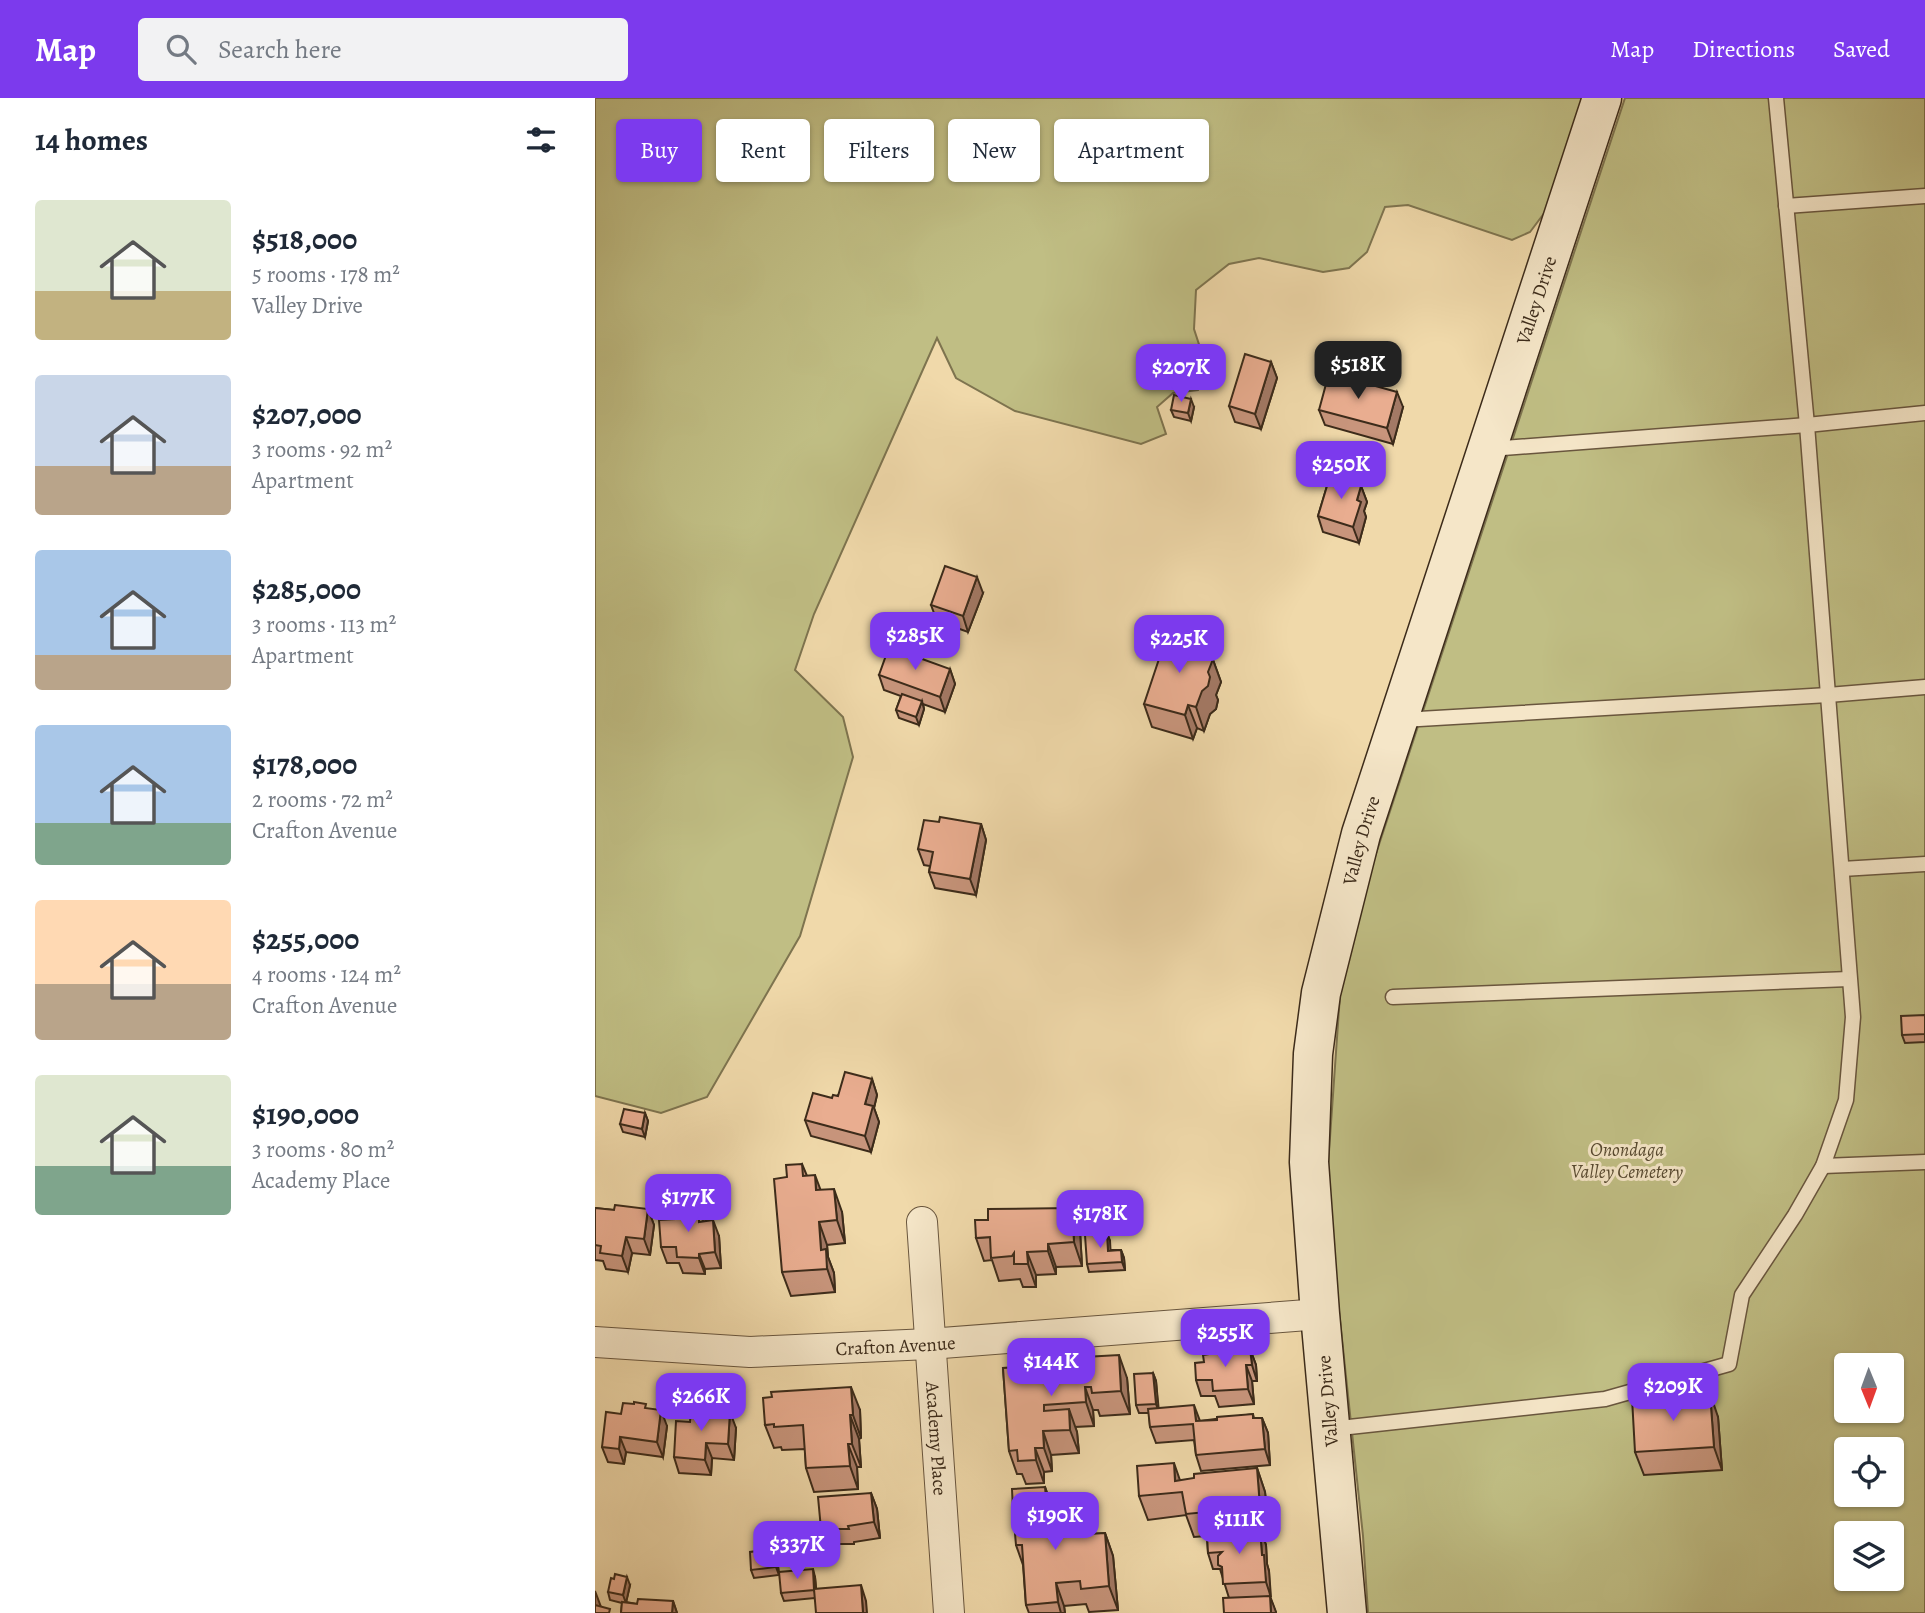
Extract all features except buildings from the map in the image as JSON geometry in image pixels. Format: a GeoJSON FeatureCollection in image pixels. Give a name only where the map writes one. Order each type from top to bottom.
{"type":"FeatureCollection","features":[{"type":"Feature","properties":{"kind":"main road","name":"Valley Drive"},"geometry":{"type":"LineString","coordinates":[[1347,1613],[1309,1163],[1313,1054],[1321,993],[1361,834],[1602,98]]}},
{"type":"Feature","properties":{"kind":"street","name":"Academy Place"},"geometry":{"type":"LineString","coordinates":[[922,1222],[949,1613]]}},
{"type":"Feature","properties":{"kind":"street","name":"Crafton Avenue"},"geometry":{"type":"LineString","coordinates":[[595,1342],[750,1352],[929,1344],[1320,1314]]}},
{"type":"Feature","properties":{"kind":"lane"},"geometry":{"type":"LineString","coordinates":[[1330,1429],[1605,1399],[1729,1364],[1741,1295],[1823,1166],[1846,1100],[1853,1020],[1807,425],[1776,98]]}},
{"type":"Feature","properties":{"kind":"lane"},"geometry":{"type":"LineString","coordinates":[[1786,206],[1925,196]]}},
{"type":"Feature","properties":{"kind":"lane"},"geometry":{"type":"LineString","coordinates":[[1487,449],[1925,414]]}},
{"type":"Feature","properties":{"kind":"lane"},"geometry":{"type":"LineString","coordinates":[[1399,720],[1925,687]]}},
{"type":"Feature","properties":{"kind":"lane"},"geometry":{"type":"LineString","coordinates":[[1842,869],[1925,864]]}},
{"type":"Feature","properties":{"kind":"lane"},"geometry":{"type":"LineString","coordinates":[[1394,998],[1849,979]]}},
{"type":"Feature","properties":{"kind":"lane"},"geometry":{"type":"LineString","coordinates":[[1823,1166],[1925,1162]]}},
{"type":"Feature","properties":{"kind":"green space"},"geometry":{"type":"Polygon","coordinates":[[[595,98],[1584,98],[1548,208],[1530,232],[1512,240],[1408,205],[1385,207],[1367,252],[1349,268],[1323,272],[1259,258],[1229,264],[1196,290],[1194,329],[1208,372],[1198,390],[1173,393],[1157,407],[1166,434],[1141,444],[1015,411],[956,378],[937,338],[814,614],[795,670],[843,717],[853,757],[800,936],[707,1097],[661,1113],[595,1096],[595,98]]]}},
{"type":"Feature","properties":{"kind":"green space","name":"Onondaga Valley Cemetery"},"geometry":{"type":"Polygon","coordinates":[[[1625,98],[1925,98],[1925,1613],[1368,1613],[1363,1536],[1335,1273],[1328,1166],[1340,995],[1366,884],[1625,98]]]}}]}
